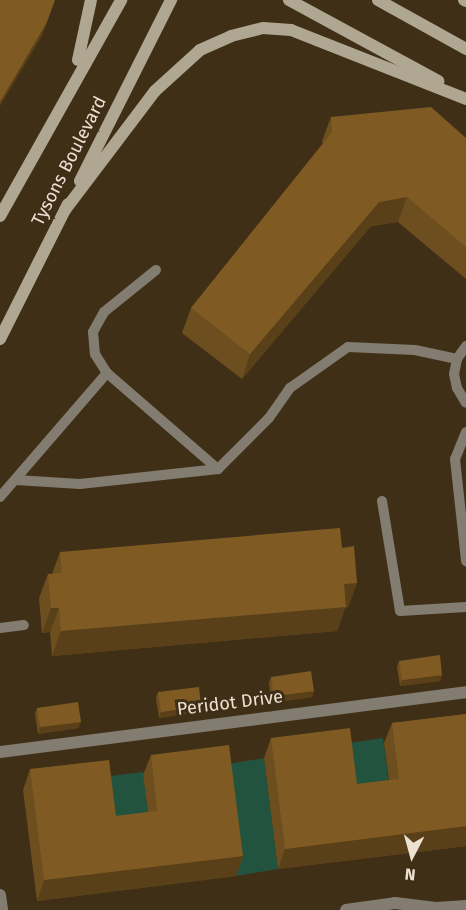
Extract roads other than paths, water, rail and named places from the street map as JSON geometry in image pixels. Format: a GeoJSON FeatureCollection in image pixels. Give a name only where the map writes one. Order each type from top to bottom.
{"type":"FeatureCollection","features":[{"type":"Feature","properties":{"kind":"main road"},"geometry":{"type":"LineString","coordinates":[[63,99],[84,45],[92,0]]}},
{"type":"Feature","properties":{"kind":"main road","name":"Tysons Boulevard"},"geometry":{"type":"LineString","coordinates":[[0,216],[63,99],[121,0]]}},
{"type":"Feature","properties":{"kind":"main road","name":"Tysons Boulevard"},"geometry":{"type":"LineString","coordinates":[[0,339],[171,0]]}},
{"type":"Feature","properties":{"kind":"main road"},"geometry":{"type":"LineString","coordinates":[[289,0],[400,57],[466,98]]}},
{"type":"Feature","properties":{"kind":"main road"},"geometry":{"type":"LineString","coordinates":[[378,0],[466,49]]}},
{"type":"Feature","properties":{"kind":"main road"},"geometry":{"type":"LineString","coordinates":[[65,210],[155,91],[200,50],[231,36],[263,28],[291,30],[466,98]]}},
{"type":"Feature","properties":{"kind":"street","name":"Peridot Drive"},"geometry":{"type":"LineString","coordinates":[[0,752],[466,692]]}},
{"type":"Feature","properties":{"kind":"street"},"geometry":{"type":"LineString","coordinates":[[0,896],[2,910]]}},
{"type":"Feature","properties":{"kind":"street"},"geometry":{"type":"LineString","coordinates":[[346,910],[395,903],[436,909],[466,906]]}},
{"type":"Feature","properties":{"kind":"lane"},"geometry":{"type":"LineString","coordinates":[[156,270],[119,297],[104,312],[93,332],[95,354],[106,373],[218,470]]}},
{"type":"Feature","properties":{"kind":"lane"},"geometry":{"type":"LineString","coordinates":[[466,346],[457,359],[457,388],[466,403]]}},
{"type":"Feature","properties":{"kind":"lane"},"geometry":{"type":"LineString","coordinates":[[16,480],[80,484],[218,470],[269,418],[290,387],[348,347],[415,350],[457,359]]}},
{"type":"Feature","properties":{"kind":"lane"},"geometry":{"type":"LineString","coordinates":[[0,497],[106,373]]}},
{"type":"Feature","properties":{"kind":"lane"},"geometry":{"type":"LineString","coordinates":[[466,432],[455,459],[466,561]]}},
{"type":"Feature","properties":{"kind":"lane"},"geometry":{"type":"LineString","coordinates":[[382,501],[400,611],[466,607]]}},
{"type":"Feature","properties":{"kind":"lane"},"geometry":{"type":"LineString","coordinates":[[0,628],[24,625]]}}]}
